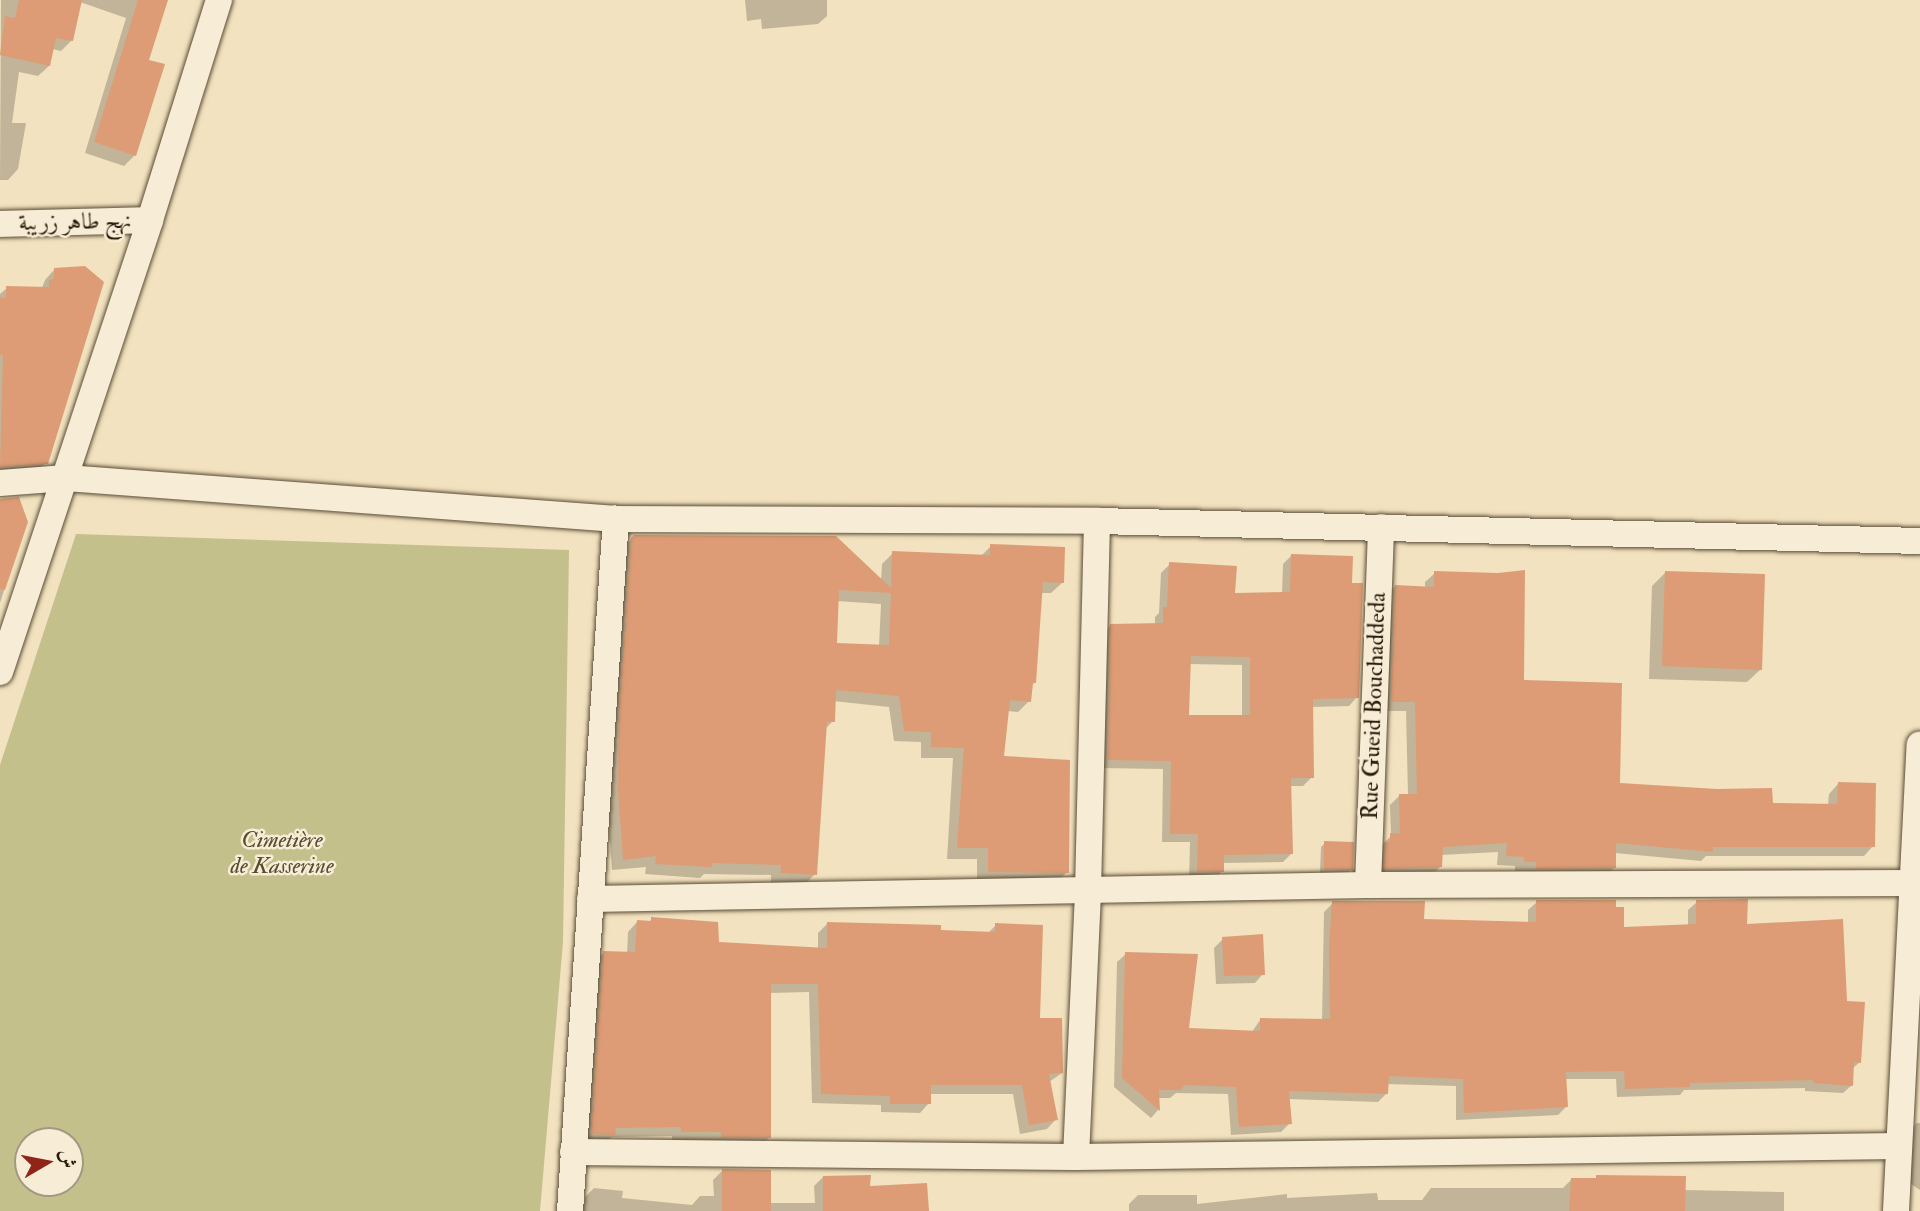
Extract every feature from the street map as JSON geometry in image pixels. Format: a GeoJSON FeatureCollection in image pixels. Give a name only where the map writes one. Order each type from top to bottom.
{"type":"FeatureCollection","features":[{"type":"Feature","properties":{"kind":"street"},"geometry":{"type":"LineString","coordinates":[[0,672],[66,478],[219,0]]}},
{"type":"Feature","properties":{"kind":"street","name":"نهج طاهر زريبة"},"geometry":{"type":"LineString","coordinates":[[0,223],[150,220]]}},
{"type":"Feature","properties":{"kind":"street"},"geometry":{"type":"LineString","coordinates":[[0,482],[66,478],[616,519],[1097,521],[1920,541]]}},
{"type":"Feature","properties":{"kind":"street"},"geometry":{"type":"LineString","coordinates":[[570,1211],[616,519]]}},
{"type":"Feature","properties":{"kind":"street"},"geometry":{"type":"LineString","coordinates":[[1076,1157],[1088,890],[1097,521]]}},
{"type":"Feature","properties":{"kind":"street","name":"Rue Gueid Bouchaddeda"},"geometry":{"type":"LineString","coordinates":[[1368,885],[1381,527]]}},
{"type":"Feature","properties":{"kind":"street"},"geometry":{"type":"LineString","coordinates":[[1904,1206],[1899,1146],[1920,745]]}},
{"type":"Feature","properties":{"kind":"street"},"geometry":{"type":"LineString","coordinates":[[590,899],[1368,885],[1913,883]]}},
{"type":"Feature","properties":{"kind":"street"},"geometry":{"type":"LineString","coordinates":[[573,1152],[1076,1157],[1899,1146]]}},
{"type":"Feature","properties":{"kind":"green space","name":"Cimetière de Kasserine"},"geometry":{"type":"Polygon","coordinates":[[[76,534],[569,550],[563,942],[540,1211],[0,1211],[0,765],[76,534]]]}},
{"type":"Feature","properties":{"kind":"building"},"geometry":{"type":"Polygon","coordinates":[[[19,0],[82,0],[73,41],[56,38],[50,66],[0,55],[5,16],[15,18],[19,0]]]}},
{"type":"Feature","properties":{"kind":"building"},"geometry":{"type":"Polygon","coordinates":[[[138,0],[168,0],[149,60],[165,64],[136,156],[94,142],[138,0]]]}},
{"type":"Feature","properties":{"kind":"building"},"geometry":{"type":"Polygon","coordinates":[[[85,266],[104,282],[48,464],[0,467],[3,355],[0,355],[0,298],[6,298],[6,286],[49,287],[49,280],[54,279],[54,268],[85,266]]]}},
{"type":"Feature","properties":{"kind":"building"},"geometry":{"type":"Polygon","coordinates":[[[19,497],[28,522],[5,590],[0,589],[0,499],[19,497]]]}},
{"type":"Feature","properties":{"kind":"building"},"geometry":{"type":"Polygon","coordinates":[[[634,535],[836,536],[891,588],[892,551],[990,555],[990,544],[1065,547],[1064,583],[1043,582],[1036,683],[1033,683],[1031,702],[1010,700],[1004,756],[1070,760],[1069,873],[988,872],[988,848],[957,848],[964,748],[931,747],[931,732],[904,731],[899,696],[836,690],[835,722],[827,722],[817,875],[781,873],[781,865],[713,863],[712,867],[655,864],[656,856],[623,860],[618,791],[619,714],[631,538],[634,535]],[[839,590],[837,643],[889,645],[891,593],[839,590]]]}},
{"type":"Feature","properties":{"kind":"building"},"geometry":{"type":"Polygon","coordinates":[[[1291,554],[1353,556],[1352,583],[1363,583],[1359,698],[1313,699],[1314,778],[1291,778],[1293,854],[1224,855],[1224,872],[1197,872],[1198,834],[1170,834],[1171,761],[1108,760],[1110,624],[1163,623],[1163,607],[1167,607],[1169,562],[1237,566],[1235,593],[1290,592],[1291,554]],[[1191,656],[1189,715],[1250,715],[1250,657],[1191,656]]]}},
{"type":"Feature","properties":{"kind":"building"},"geometry":{"type":"Polygon","coordinates":[[[1525,570],[1524,680],[1622,683],[1620,783],[1717,789],[1772,788],[1773,803],[1837,804],[1838,782],[1876,783],[1875,847],[1713,847],[1713,852],[1616,843],[1616,868],[1536,869],[1536,862],[1524,862],[1524,857],[1506,856],[1507,843],[1443,847],[1442,867],[1384,869],[1385,842],[1390,842],[1390,833],[1400,834],[1399,794],[1417,794],[1415,702],[1392,702],[1391,697],[1395,585],[1434,587],[1434,571],[1498,573],[1525,570]]]}},
{"type":"Feature","properties":{"kind":"building"},"geometry":{"type":"Polygon","coordinates":[[[1665,571],[1765,574],[1762,670],[1662,666],[1665,571]]]}},
{"type":"Feature","properties":{"kind":"building"},"geometry":{"type":"Polygon","coordinates":[[[1324,841],[1354,842],[1353,870],[1324,870],[1324,841]]]}},
{"type":"Feature","properties":{"kind":"building"},"geometry":{"type":"Polygon","coordinates":[[[1748,899],[1747,924],[1843,919],[1847,1001],[1865,1002],[1861,1063],[1854,1062],[1853,1086],[1813,1083],[1813,1080],[1690,1083],[1690,1087],[1625,1089],[1624,1071],[1566,1072],[1568,1107],[1464,1113],[1463,1079],[1389,1076],[1388,1094],[1289,1091],[1292,1124],[1239,1127],[1236,1087],[1185,1085],[1180,1090],[1159,1090],[1160,1111],[1122,1078],[1125,952],[1198,954],[1189,1028],[1260,1031],[1260,1018],[1330,1019],[1329,946],[1332,901],[1425,901],[1424,919],[1536,922],[1536,900],[1616,900],[1616,907],[1624,907],[1624,927],[1696,924],[1696,900],[1748,899]]]}},
{"type":"Feature","properties":{"kind":"building"},"geometry":{"type":"Polygon","coordinates":[[[651,917],[718,922],[719,942],[827,948],[827,922],[941,925],[941,930],[995,932],[995,923],[1043,925],[1040,1018],[1062,1018],[1063,1073],[1049,1074],[1058,1120],[1029,1125],[1022,1085],[931,1085],[931,1104],[890,1104],[890,1096],[821,1094],[818,984],[771,984],[771,1138],[721,1138],[721,1132],[681,1132],[681,1127],[616,1128],[615,1135],[591,1134],[603,951],[635,952],[637,920],[651,921],[651,917]]]}},
{"type":"Feature","properties":{"kind":"building"},"geometry":{"type":"Polygon","coordinates":[[[1263,934],[1265,975],[1224,976],[1222,937],[1263,934]]]}},
{"type":"Feature","properties":{"kind":"building"},"geometry":{"type":"Polygon","coordinates":[[[722,1169],[771,1170],[771,1211],[722,1211],[722,1169]]]}},
{"type":"Feature","properties":{"kind":"building"},"geometry":{"type":"Polygon","coordinates":[[[871,1175],[870,1186],[927,1183],[929,1211],[823,1211],[823,1176],[871,1175]]]}},
{"type":"Feature","properties":{"kind":"building"},"geometry":{"type":"Polygon","coordinates":[[[1596,1175],[1686,1176],[1685,1211],[1569,1211],[1571,1178],[1596,1178],[1596,1175]]]}}]}
